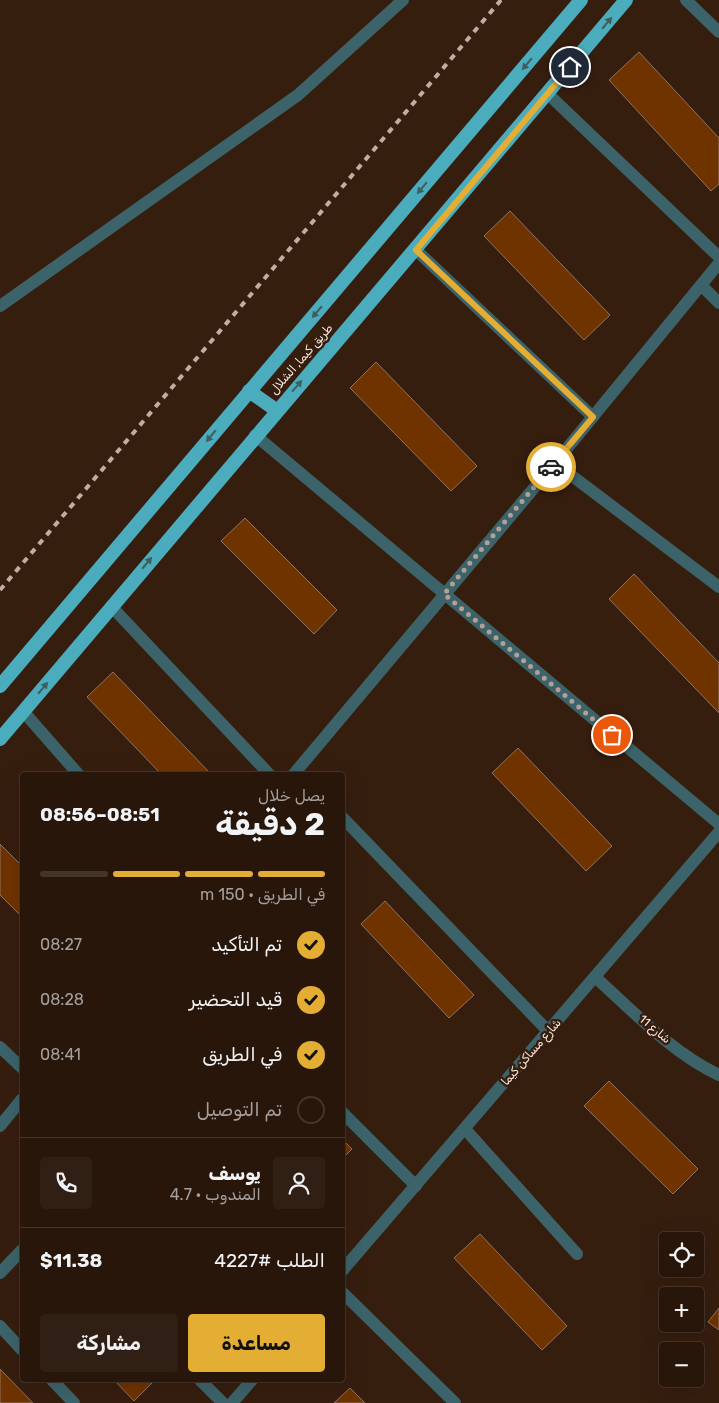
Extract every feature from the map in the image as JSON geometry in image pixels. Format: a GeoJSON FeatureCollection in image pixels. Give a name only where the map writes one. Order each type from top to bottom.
{"type":"FeatureCollection","features":[{"type":"Feature","properties":{"kind":"highway","name":"طريق كيما, الشلال"},"geometry":{"type":"LineString","coordinates":[[0,686],[581,0]]}},
{"type":"Feature","properties":{"kind":"highway","name":"طريق كيما, الشلال"},"geometry":{"type":"LineString","coordinates":[[0,738],[276,410],[416,250],[626,0]]}},
{"type":"Feature","properties":{"kind":"highway"},"geometry":{"type":"LineString","coordinates":[[249,391],[276,410]]}},
{"type":"Feature","properties":{"kind":"street"},"geometry":{"type":"LineString","coordinates":[[0,306],[298,94],[404,0]]}},
{"type":"Feature","properties":{"kind":"street"},"geometry":{"type":"LineString","coordinates":[[686,0],[719,32]]}},
{"type":"Feature","properties":{"kind":"street"},"geometry":{"type":"LineString","coordinates":[[547,93],[719,256]]}},
{"type":"Feature","properties":{"kind":"street"},"geometry":{"type":"LineString","coordinates":[[416,250],[593,417]]}},
{"type":"Feature","properties":{"kind":"street"},"geometry":{"type":"LineString","coordinates":[[298,772],[593,417],[719,262]]}},
{"type":"Feature","properties":{"kind":"street"},"geometry":{"type":"LineString","coordinates":[[700,285],[719,303]]}},
{"type":"Feature","properties":{"kind":"street"},"geometry":{"type":"LineString","coordinates":[[255,436],[719,824]]}},
{"type":"Feature","properties":{"kind":"street"},"geometry":{"type":"LineString","coordinates":[[555,463],[719,587]]}},
{"type":"Feature","properties":{"kind":"street"},"geometry":{"type":"LineString","coordinates":[[111,606],[267,772]]}},
{"type":"Feature","properties":{"kind":"street"},"geometry":{"type":"LineString","coordinates":[[23,711],[76,772]]}},
{"type":"Feature","properties":{"kind":"street"},"geometry":{"type":"LineString","coordinates":[[345,820],[548,1031]]}},
{"type":"Feature","properties":{"kind":"street","name":"شارع مساكن كيما"},"geometry":{"type":"LineString","coordinates":[[345,1268],[719,832]]}},
{"type":"Feature","properties":{"kind":"street","name":"شارع 11"},"geometry":{"type":"LineString","coordinates":[[595,976],[654,1030],[704,1068],[719,1075]]}},
{"type":"Feature","properties":{"kind":"street"},"geometry":{"type":"LineString","coordinates":[[0,1047],[20,1066]]}},
{"type":"Feature","properties":{"kind":"street"},"geometry":{"type":"LineString","coordinates":[[0,1126],[20,1101]]}},
{"type":"Feature","properties":{"kind":"street"},"geometry":{"type":"LineString","coordinates":[[345,1115],[416,1186]]}},
{"type":"Feature","properties":{"kind":"street"},"geometry":{"type":"LineString","coordinates":[[464,1129],[577,1254]]}},
{"type":"Feature","properties":{"kind":"street"},"geometry":{"type":"LineString","coordinates":[[0,1274],[20,1252]]}},
{"type":"Feature","properties":{"kind":"street"},"geometry":{"type":"LineString","coordinates":[[345,1295],[455,1403]]}},
{"type":"Feature","properties":{"kind":"street"},"geometry":{"type":"LineString","coordinates":[[0,1326],[20,1348]]}},
{"type":"Feature","properties":{"kind":"street"},"geometry":{"type":"LineString","coordinates":[[54,1382],[74,1403]]}},
{"type":"Feature","properties":{"kind":"street"},"geometry":{"type":"LineString","coordinates":[[202,1382],[223,1403]]}},
{"type":"Feature","properties":{"kind":"street"},"geometry":{"type":"LineString","coordinates":[[232,1403],[250,1382]]}},
{"type":"Feature","properties":{"kind":"building"},"geometry":{"type":"Polygon","coordinates":[[[639,52],[719,138],[719,184],[711,191],[609,80],[639,52]]]}},
{"type":"Feature","properties":{"kind":"building"},"geometry":{"type":"Polygon","coordinates":[[[510,211],[610,315],[584,340],[484,236],[510,211]]]}},
{"type":"Feature","properties":{"kind":"building"},"geometry":{"type":"Polygon","coordinates":[[[376,362],[477,466],[451,491],[350,388],[376,362]]]}},
{"type":"Feature","properties":{"kind":"building"},"geometry":{"type":"Polygon","coordinates":[[[245,518],[337,610],[314,634],[221,541],[245,518]]]}},
{"type":"Feature","properties":{"kind":"building"},"geometry":{"type":"Polygon","coordinates":[[[634,574],[719,663],[719,713],[609,599],[634,574]]]}},
{"type":"Feature","properties":{"kind":"building"},"geometry":{"type":"Polygon","coordinates":[[[113,672],[209,772],[159,772],[87,697],[113,672]]]}},
{"type":"Feature","properties":{"kind":"building"},"geometry":{"type":"Polygon","coordinates":[[[518,748],[612,846],[586,871],[492,773],[518,748]]]}},
{"type":"Feature","properties":{"kind":"building"},"geometry":{"type":"Polygon","coordinates":[[[0,844],[20,864],[20,915],[0,895],[0,844]]]}},
{"type":"Feature","properties":{"kind":"building"},"geometry":{"type":"Polygon","coordinates":[[[385,901],[474,995],[449,1018],[361,924],[385,901]]]}},
{"type":"Feature","properties":{"kind":"building"},"geometry":{"type":"Polygon","coordinates":[[[609,1081],[698,1169],[673,1194],[584,1106],[609,1081]]]}},
{"type":"Feature","properties":{"kind":"building"},"geometry":{"type":"Polygon","coordinates":[[[345,1142],[352,1149],[345,1156],[345,1142]]]}},
{"type":"Feature","properties":{"kind":"building"},"geometry":{"type":"Polygon","coordinates":[[[480,1234],[567,1326],[542,1350],[454,1258],[480,1234]]]}},
{"type":"Feature","properties":{"kind":"building"},"geometry":{"type":"Polygon","coordinates":[[[719,1308],[719,1330],[708,1322],[719,1308]]]}},
{"type":"Feature","properties":{"kind":"building"},"geometry":{"type":"Polygon","coordinates":[[[0,1369],[33,1403],[0,1403],[0,1369]]]}},
{"type":"Feature","properties":{"kind":"building"},"geometry":{"type":"Polygon","coordinates":[[[116,1382],[153,1382],[134,1401],[116,1382]]]}},
{"type":"Feature","properties":{"kind":"building"},"geometry":{"type":"Polygon","coordinates":[[[350,1388],[365,1403],[334,1403],[350,1388]]]}},
{"type":"Feature","properties":{"kind":"railway"},"geometry":{"type":"LineString","coordinates":[[0,590],[501,0]]}},
{"type":"Feature","properties":{"kind":"way so far"},"geometry":{"type":"LineString","coordinates":[[551,467],[444,594],[612,735]]}},
{"type":"Feature","properties":{"kind":"route"},"geometry":{"type":"LineString","coordinates":[[551,467],[593,417],[416,250],[570,67]]}}]}
